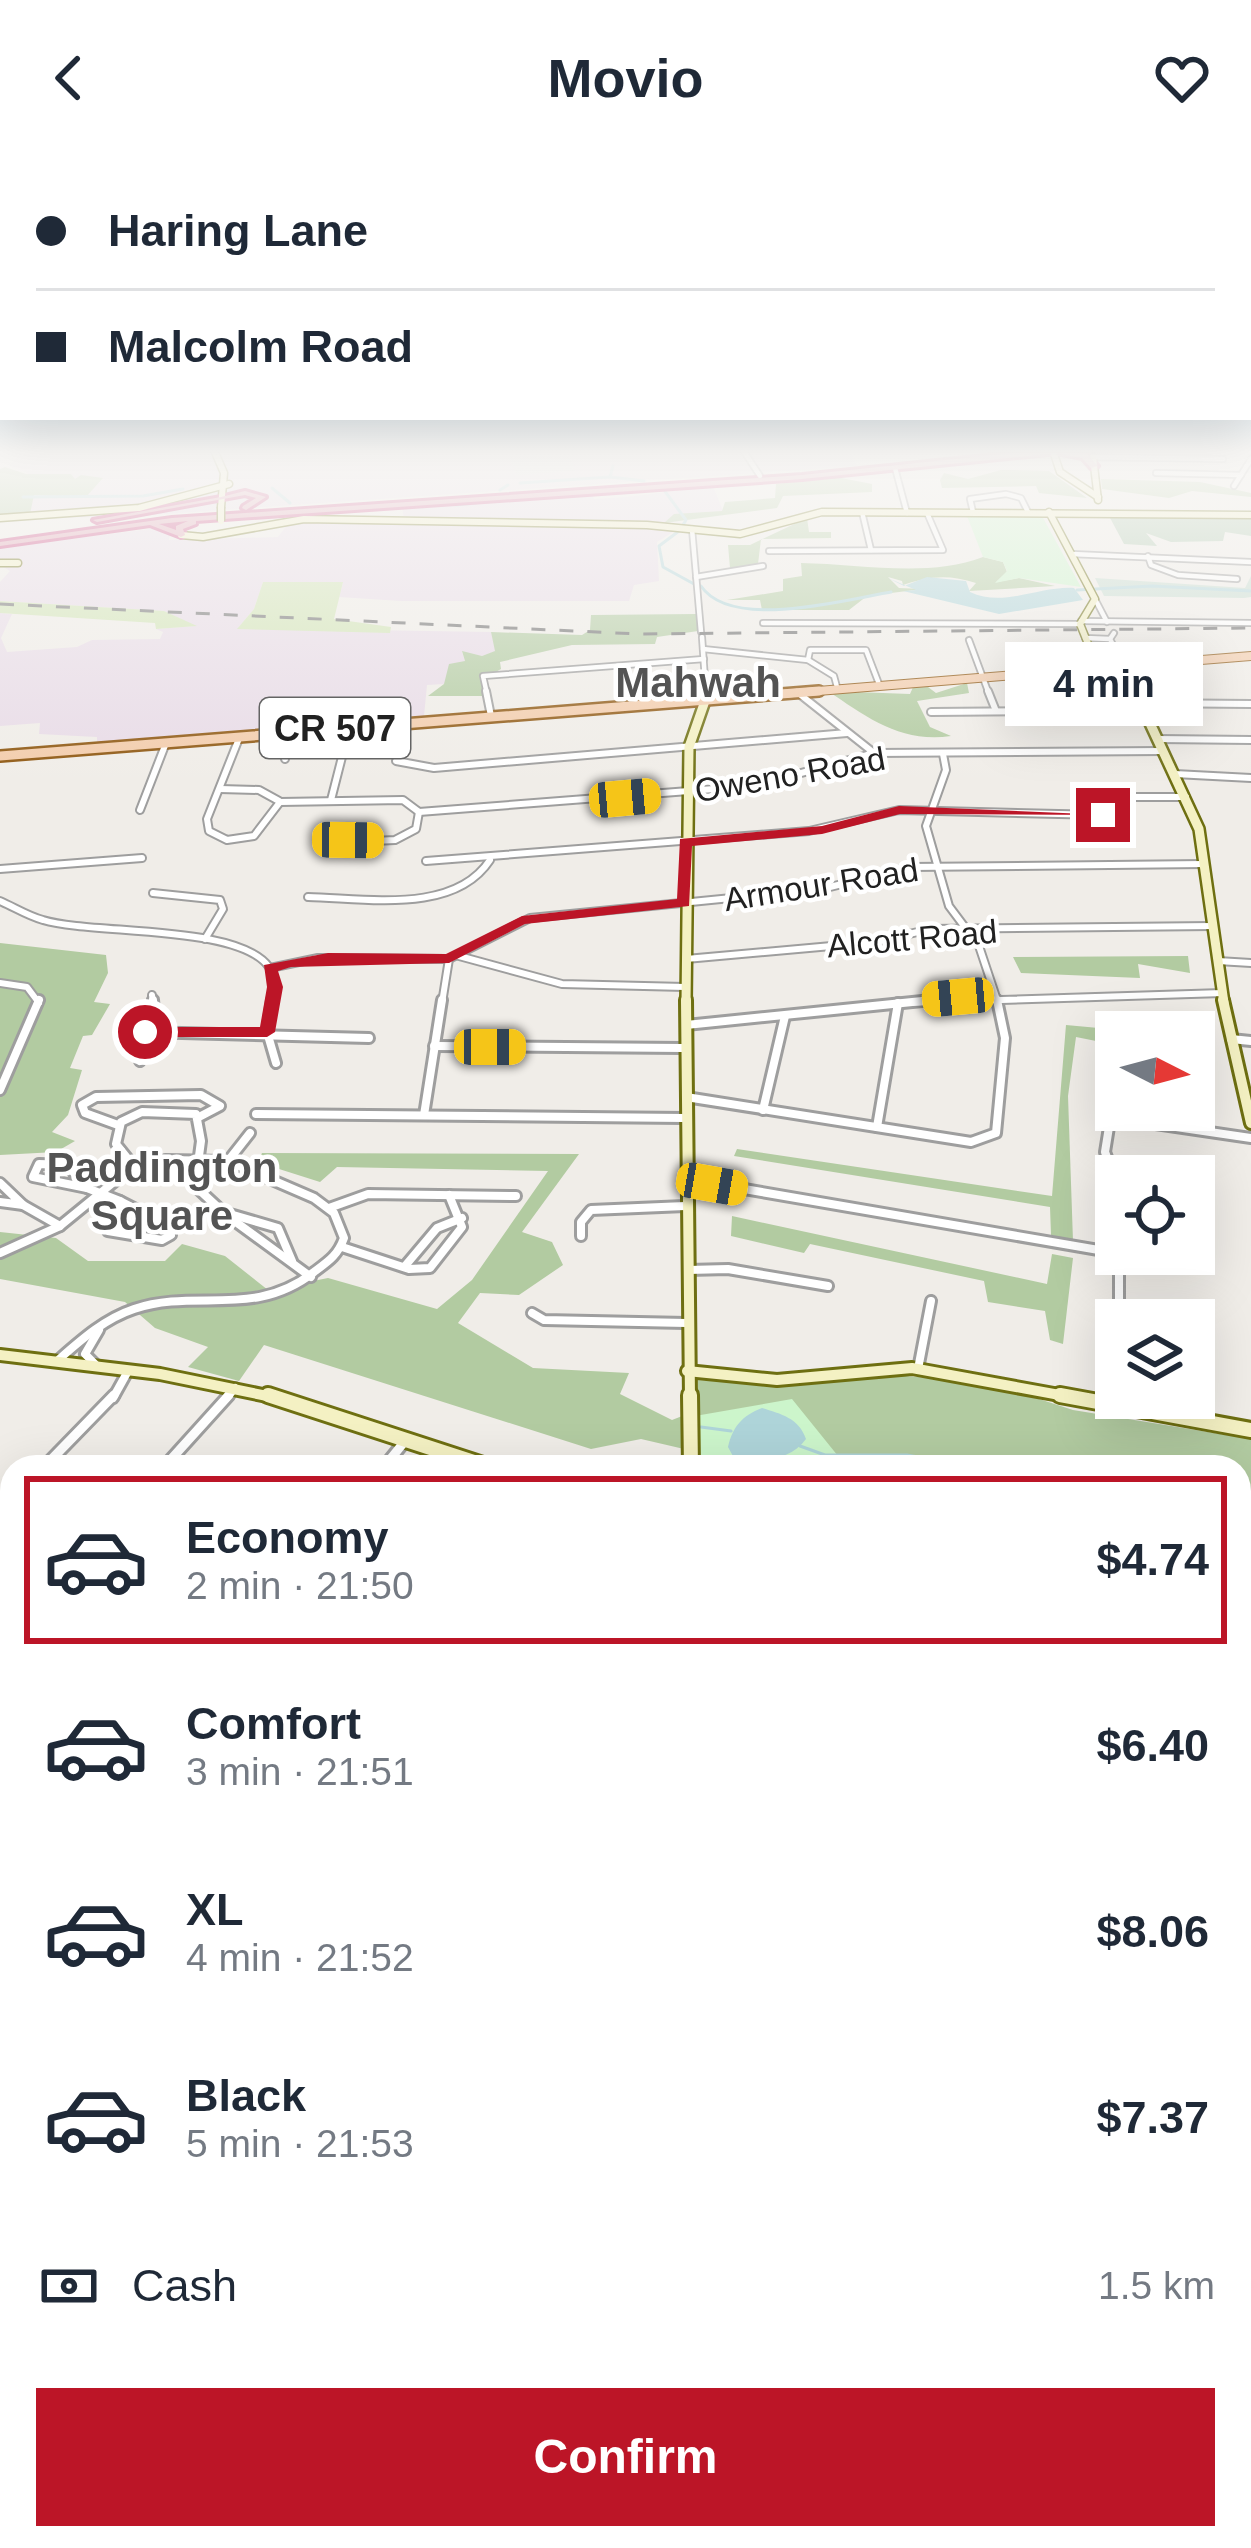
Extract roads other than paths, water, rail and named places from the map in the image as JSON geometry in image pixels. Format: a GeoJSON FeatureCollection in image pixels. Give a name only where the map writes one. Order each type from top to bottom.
{"type":"FeatureCollection","features":[{"type":"Feature","properties":{"kind":"main road","name":"CR 507"},"geometry":{"type":"LineString","coordinates":[[0,756],[1097,666],[1250,658]]}},
{"type":"Feature","properties":{"kind":"street"},"geometry":{"type":"LineString","coordinates":[[692,1455],[683,1048],[685,842],[689,747],[706,698],[694,562]]}},
{"type":"Feature","properties":{"kind":"street"},"geometry":{"type":"LineString","coordinates":[[1076,562],[1108,622]]}},
{"type":"Feature","properties":{"kind":"street"},"geometry":{"type":"LineString","coordinates":[[1150,562],[1167,573],[1237,579]]}},
{"type":"Feature","properties":{"kind":"street"},"geometry":{"type":"LineString","coordinates":[[0,563],[17,563]]}},
{"type":"Feature","properties":{"kind":"street"},"geometry":{"type":"LineString","coordinates":[[695,578],[763,566]]}},
{"type":"Feature","properties":{"kind":"street"},"geometry":{"type":"LineString","coordinates":[[1093,592],[1080,623],[1097,666]]}},
{"type":"Feature","properties":{"kind":"street"},"geometry":{"type":"LineString","coordinates":[[763,623],[1251,622]]}},
{"type":"Feature","properties":{"kind":"street"},"geometry":{"type":"LineString","coordinates":[[1085,638],[1112,636],[1199,829],[1229,1039],[1251,1123]]}},
{"type":"Feature","properties":{"kind":"street"},"geometry":{"type":"LineString","coordinates":[[969,640],[996,711]]}},
{"type":"Feature","properties":{"kind":"street"},"geometry":{"type":"LineString","coordinates":[[703,649],[808,660],[834,676],[838,687]]}},
{"type":"Feature","properties":{"kind":"street"},"geometry":{"type":"LineString","coordinates":[[808,660],[810,650],[866,650],[879,684]]}},
{"type":"Feature","properties":{"kind":"street"},"geometry":{"type":"LineString","coordinates":[[490,716],[483,676],[704,659]]}},
{"type":"Feature","properties":{"kind":"street"},"geometry":{"type":"LineString","coordinates":[[796,691],[875,753]]}},
{"type":"Feature","properties":{"kind":"street"},"geometry":{"type":"LineString","coordinates":[[931,712],[1251,704]]}},
{"type":"Feature","properties":{"kind":"street"},"geometry":{"type":"LineString","coordinates":[[331,800],[343,753],[340,728]]}},
{"type":"Feature","properties":{"kind":"street"},"geometry":{"type":"LineString","coordinates":[[281,733],[285,759]]}},
{"type":"Feature","properties":{"kind":"street"},"geometry":{"type":"LineString","coordinates":[[396,761],[434,768],[847,733]]}},
{"type":"Feature","properties":{"kind":"street"},"geometry":{"type":"LineString","coordinates":[[240,736],[206,824],[212,834],[227,840],[259,834],[280,802]]}},
{"type":"Feature","properties":{"kind":"street"},"geometry":{"type":"LineString","coordinates":[[1158,739],[1251,740]]}},
{"type":"Feature","properties":{"kind":"street"},"geometry":{"type":"LineString","coordinates":[[140,810],[166,743]]}},
{"type":"Feature","properties":{"kind":"street","name":"Oweno Road"},"geometry":{"type":"LineString","coordinates":[[220,789],[259,790],[280,802],[408,801],[419,812],[763,784],[875,753],[1163,751]]}},
{"type":"Feature","properties":{"kind":"street"},"geometry":{"type":"LineString","coordinates":[[684,1096],[970,1142],[996,1133],[1006,1038],[979,946],[952,913],[926,826],[946,770],[943,754]]}},
{"type":"Feature","properties":{"kind":"street"},"geometry":{"type":"LineString","coordinates":[[1175,774],[1251,778]]}},
{"type":"Feature","properties":{"kind":"street"},"geometry":{"type":"LineString","coordinates":[[426,862],[808,832],[892,811],[1101,815],[1108,797],[1186,797]]}},
{"type":"Feature","properties":{"kind":"street"},"geometry":{"type":"LineString","coordinates":[[330,843],[401,839],[416,829],[419,812]]}},
{"type":"Feature","properties":{"kind":"street"},"geometry":{"type":"LineString","coordinates":[[0,869],[142,857]]}},
{"type":"Feature","properties":{"kind":"street"},"geometry":{"type":"LineString","coordinates":[[308,897],[448,894],[476,883],[490,860]]}},
{"type":"Feature","properties":{"kind":"street","name":"Armour Road"},"geometry":{"type":"LineString","coordinates":[[453,957],[522,920],[806,891],[902,868],[1204,864]]}},
{"type":"Feature","properties":{"kind":"street"},"geometry":{"type":"LineString","coordinates":[[153,893],[220,900],[223,909],[206,939]]}},
{"type":"Feature","properties":{"kind":"street"},"geometry":{"type":"LineString","coordinates":[[0,901],[44,921],[242,947],[270,968],[275,987],[267,1032],[276,1063]]}},
{"type":"Feature","properties":{"kind":"street","name":"Alcott Road"},"geometry":{"type":"LineString","coordinates":[[685,959],[964,928],[1213,926]]}},
{"type":"Feature","properties":{"kind":"street"},"geometry":{"type":"LineString","coordinates":[[270,968],[318,958],[453,957],[551,983],[685,987]]}},
{"type":"Feature","properties":{"kind":"street"},"geometry":{"type":"LineString","coordinates":[[424,1114],[453,957]]}},
{"type":"Feature","properties":{"kind":"street"},"geometry":{"type":"LineString","coordinates":[[1218,961],[1251,963]]}},
{"type":"Feature","properties":{"kind":"street"},"geometry":{"type":"LineString","coordinates":[[0,983],[27,987],[40,1000],[0,1090]]}},
{"type":"Feature","properties":{"kind":"street"},"geometry":{"type":"LineString","coordinates":[[685,1025],[995,995],[1222,993]]}},
{"type":"Feature","properties":{"kind":"street"},"geometry":{"type":"LineString","coordinates":[[140,1061],[154,1011],[152,995]]}},
{"type":"Feature","properties":{"kind":"street"},"geometry":{"type":"LineString","coordinates":[[877,1127],[898,1003]]}},
{"type":"Feature","properties":{"kind":"street"},"geometry":{"type":"LineString","coordinates":[[763,1110],[785,1016]]}},
{"type":"Feature","properties":{"kind":"street"},"geometry":{"type":"LineString","coordinates":[[145,1032],[369,1038]]}},
{"type":"Feature","properties":{"kind":"street"},"geometry":{"type":"LineString","coordinates":[[1229,1039],[1251,1041]]}},
{"type":"Feature","properties":{"kind":"street"},"geometry":{"type":"LineString","coordinates":[[434,1046],[683,1048]]}},
{"type":"Feature","properties":{"kind":"street"},"geometry":{"type":"LineString","coordinates":[[206,1095],[220,1106],[199,1117],[181,1110],[152,1111],[118,1125],[85,1113],[82,1105],[96,1097],[154,1100],[206,1095]]}},
{"type":"Feature","properties":{"kind":"street"},"geometry":{"type":"LineString","coordinates":[[152,1111],[154,1100]]}},
{"type":"Feature","properties":{"kind":"street"},"geometry":{"type":"LineString","coordinates":[[256,1114],[684,1118]]}},
{"type":"Feature","properties":{"kind":"street"},"geometry":{"type":"LineString","coordinates":[[199,1117],[193,1188],[228,1215],[250,1241],[292,1261],[311,1277]]}},
{"type":"Feature","properties":{"kind":"street"},"geometry":{"type":"LineString","coordinates":[[118,1125],[116,1144],[136,1169]]}},
{"type":"Feature","properties":{"kind":"street"},"geometry":{"type":"LineString","coordinates":[[1203,1131],[1251,1138]]}},
{"type":"Feature","properties":{"kind":"street"},"geometry":{"type":"LineString","coordinates":[[228,1161],[250,1133]]}},
{"type":"Feature","properties":{"kind":"street"},"geometry":{"type":"LineString","coordinates":[[0,1253],[60,1226],[136,1169],[195,1158],[228,1161],[329,1208],[343,1232],[342,1247],[311,1277],[264,1299],[150,1304],[106,1322],[56,1361]]}},
{"type":"Feature","properties":{"kind":"street"},"geometry":{"type":"LineString","coordinates":[[87,1188],[68,1165],[33,1166],[33,1177],[87,1188],[120,1201],[170,1227],[171,1235],[162,1240],[107,1231],[103,1220],[120,1201]]}},
{"type":"Feature","properties":{"kind":"street"},"geometry":{"type":"LineString","coordinates":[[685,1179],[1095,1250]]}},
{"type":"Feature","properties":{"kind":"street"},"geometry":{"type":"LineString","coordinates":[[0,1183],[23,1205],[60,1226]]}},
{"type":"Feature","properties":{"kind":"street"},"geometry":{"type":"LineString","coordinates":[[329,1208],[368,1194],[517,1196]]}},
{"type":"Feature","properties":{"kind":"street"},"geometry":{"type":"LineString","coordinates":[[342,1247],[404,1268],[430,1268],[462,1227],[449,1195]]}},
{"type":"Feature","properties":{"kind":"street"},"geometry":{"type":"LineString","coordinates":[[0,1202],[23,1205]]}},
{"type":"Feature","properties":{"kind":"street"},"geometry":{"type":"LineString","coordinates":[[581,1237],[581,1222],[591,1210],[685,1206]]}},
{"type":"Feature","properties":{"kind":"street"},"geometry":{"type":"LineString","coordinates":[[228,1215],[278,1228],[292,1261]]}},
{"type":"Feature","properties":{"kind":"street"},"geometry":{"type":"LineString","coordinates":[[404,1268],[431,1233],[462,1218]]}},
{"type":"Feature","properties":{"kind":"street"},"geometry":{"type":"LineString","coordinates":[[686,1270],[728,1269],[829,1286]]}},
{"type":"Feature","properties":{"kind":"street"},"geometry":{"type":"LineString","coordinates":[[918,1369],[931,1301]]}},
{"type":"Feature","properties":{"kind":"street"},"geometry":{"type":"LineString","coordinates":[[532,1313],[544,1320],[686,1323]]}},
{"type":"Feature","properties":{"kind":"street"},"geometry":{"type":"LineString","coordinates":[[98,1366],[85,1354],[106,1322]]}},
{"type":"Feature","properties":{"kind":"street"},"geometry":{"type":"LineString","coordinates":[[0,1355],[129,1370],[287,1399],[450,1455]]}},
{"type":"Feature","properties":{"kind":"street"},"geometry":{"type":"LineString","coordinates":[[688,1371],[777,1379],[918,1369],[1095,1400]]}},
{"type":"Feature","properties":{"kind":"street"},"geometry":{"type":"LineString","coordinates":[[56,1455],[112,1399],[129,1370]]}},
{"type":"Feature","properties":{"kind":"street"},"geometry":{"type":"LineString","coordinates":[[175,1455],[235,1388]]}},
{"type":"Feature","properties":{"kind":"street"},"geometry":{"type":"LineString","coordinates":[[1195,1419],[1251,1430]]}},
{"type":"Feature","properties":{"kind":"street"},"geometry":{"type":"LineString","coordinates":[[394,1455],[405,1441]]}},
{"type":"Feature","properties":{"kind":"water"},"geometry":{"type":"Polygon","coordinates":[[[927,577],[966,581],[970,592],[995,598],[1074,588],[1083,600],[999,614],[903,591],[916,590],[905,585],[927,577]]]}},
{"type":"Feature","properties":{"kind":"water"},"geometry":{"type":"Polygon","coordinates":[[[762,1408],[794,1422],[806,1439],[784,1455],[732,1455],[728,1447],[744,1418],[762,1408]]]}},
{"type":"Feature","properties":{"kind":"waterway"},"geometry":{"type":"LineString","coordinates":[[662,562],[663,567],[694,584]]}},
{"type":"Feature","properties":{"kind":"waterway"},"geometry":{"type":"LineString","coordinates":[[701,586],[716,600],[762,610],[891,592]]}},
{"type":"Feature","properties":{"kind":"waterway"},"geometry":{"type":"LineString","coordinates":[[1077,590],[1152,586],[1251,591]]}},
{"type":"Feature","properties":{"kind":"waterway"},"geometry":{"type":"LineString","coordinates":[[701,1427],[731,1431]]}},
{"type":"Feature","properties":{"kind":"waterway"},"geometry":{"type":"LineString","coordinates":[[800,1446],[825,1455]]}},
{"type":"Feature","properties":{"kind":"waterway"},"geometry":{"type":"LineString","coordinates":[[825,1455],[907,1455]]}},
{"type":"Feature","properties":{"kind":"railway"},"geometry":{"type":"LineString","coordinates":[[0,604],[638,634],[1251,628]]}},
{"type":"Feature","properties":{"kind":"district","name":"Mahwah"},"geometry":{"type":"Point","coordinates":[698,682]}},
{"type":"Feature","properties":{"kind":"district","name":"Paddington Square"},"geometry":{"type":"Point","coordinates":[162,1191]}}]}
